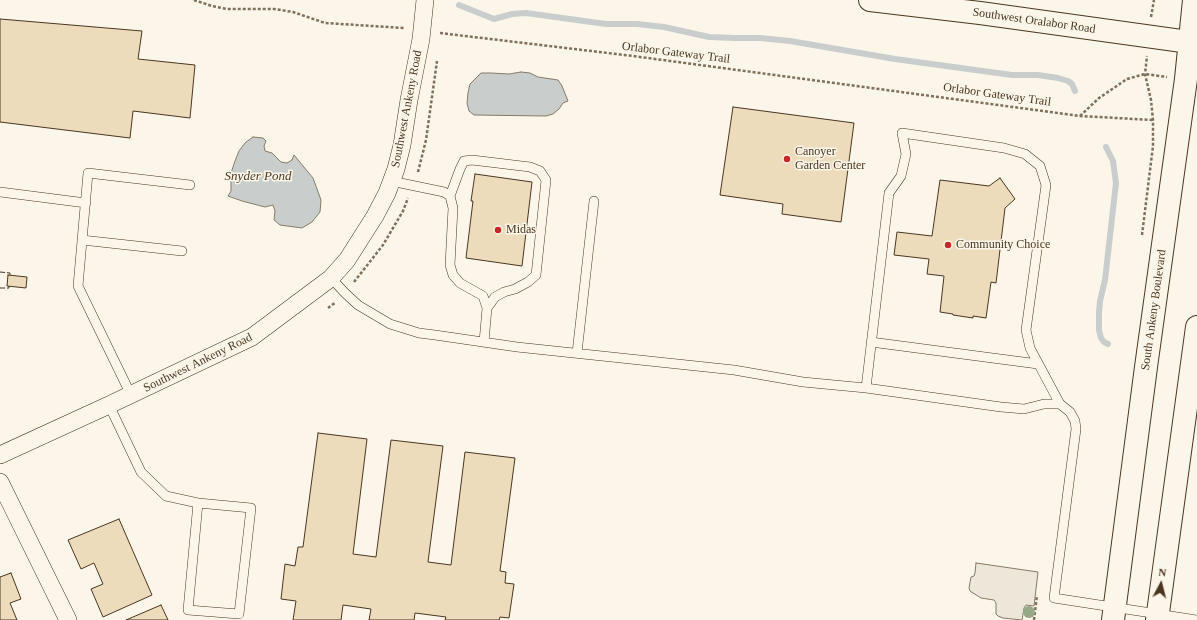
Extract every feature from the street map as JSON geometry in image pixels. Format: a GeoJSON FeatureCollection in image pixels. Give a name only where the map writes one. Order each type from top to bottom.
{"type":"FeatureCollection","features":[{"type":"Feature","properties":{"kind":"main road","name":"Southwest Oralabor Road"},"geometry":{"type":"LineString","coordinates":[[870,0],[980,13],[1193,42]]}},
{"type":"Feature","properties":{"kind":"main road","name":"South Ankeny Boulevard"},"geometry":{"type":"LineString","coordinates":[[1114,614],[1146,367],[1186,79],[1193,42],[1193,1]]}},
{"type":"Feature","properties":{"kind":"main road"},"geometry":{"type":"LineString","coordinates":[[1158,617],[1197,327]]}},
{"type":"Feature","properties":{"kind":"street","name":"Southwest Ankeny Road"},"geometry":{"type":"LineString","coordinates":[[0,455],[109,406],[252,337],[331,278],[347,260],[362,238],[387,193],[402,145],[421,39],[426,0]]}},
{"type":"Feature","properties":{"kind":"street"},"geometry":{"type":"LineString","coordinates":[[0,482],[68,620]]}},
{"type":"Feature","properties":{"kind":"lane"},"geometry":{"type":"LineString","coordinates":[[866,388],[889,193],[901,176],[906,154],[902,133],[1004,148],[1025,154],[1040,166],[1046,185],[1026,330],[1030,348],[1038,364],[1060,404],[1070,412],[1075,421],[1076,429],[1054,598],[1114,614],[1197,620]]}},
{"type":"Feature","properties":{"kind":"lane"},"geometry":{"type":"LineString","coordinates":[[484,342],[487,308],[483,296],[460,283],[453,275],[450,265],[453,208],[450,196],[464,161],[472,160],[530,167],[540,171],[546,180],[536,275],[528,282],[515,289],[504,292],[495,297],[487,308]]}},
{"type":"Feature","properties":{"kind":"lane"},"geometry":{"type":"LineString","coordinates":[[131,395],[78,286],[88,173],[190,185]]}},
{"type":"Feature","properties":{"kind":"lane"},"geometry":{"type":"LineString","coordinates":[[391,181],[444,192],[450,196]]}},
{"type":"Feature","properties":{"kind":"lane"},"geometry":{"type":"LineString","coordinates":[[0,192],[86,203]]}},
{"type":"Feature","properties":{"kind":"lane"},"geometry":{"type":"LineString","coordinates":[[577,353],[594,201]]}},
{"type":"Feature","properties":{"kind":"lane"},"geometry":{"type":"LineString","coordinates":[[82,240],[182,251]]}},
{"type":"Feature","properties":{"kind":"lane"},"geometry":{"type":"LineString","coordinates":[[331,278],[358,305],[390,324],[419,333],[577,353],[734,370],[803,382],[866,388],[1024,409],[1044,404],[1060,404]]}},
{"type":"Feature","properties":{"kind":"lane"},"geometry":{"type":"LineString","coordinates":[[871,342],[1038,364]]}},
{"type":"Feature","properties":{"kind":"lane"},"geometry":{"type":"LineString","coordinates":[[109,406],[141,472],[166,496],[198,503],[251,508],[239,614],[188,610],[198,503]]}},
{"type":"Feature","properties":{"kind":"path","name":"Orlabor Gateway Trail"},"geometry":{"type":"LineString","coordinates":[[194,0],[227,9],[274,9],[293,12],[325,23],[422,29],[441,33],[648,58],[1080,116],[1153,120]]}},
{"type":"Feature","properties":{"kind":"path"},"geometry":{"type":"LineString","coordinates":[[1141,239],[1152,146],[1153,120],[1151,100],[1145,74],[1148,36],[1154,0]]}},
{"type":"Feature","properties":{"kind":"path"},"geometry":{"type":"LineString","coordinates":[[1080,116],[1099,98],[1127,79],[1145,74]]}},
{"type":"Feature","properties":{"kind":"path"},"geometry":{"type":"LineString","coordinates":[[1034,620],[1037,595]]}},
{"type":"Feature","properties":{"kind":"shaded area"},"geometry":{"type":"Polygon","coordinates":[[[976,563],[1038,572],[1034,606],[1026,605],[1022,620],[998,616],[996,614],[996,603],[994,600],[981,598],[970,591],[969,588],[971,577],[974,576],[976,563]]]}},
{"type":"Feature","properties":{"kind":"water"},"geometry":{"type":"Polygon","coordinates":[[[521,72],[530,73],[538,77],[558,80],[568,101],[563,103],[553,114],[546,116],[474,115],[469,111],[467,103],[470,84],[481,73],[509,74],[521,72]]]}},
{"type":"Feature","properties":{"kind":"water","name":"Snyder Pond"},"geometry":{"type":"Polygon","coordinates":[[[253,137],[263,138],[266,141],[264,146],[265,151],[272,153],[281,162],[287,163],[292,160],[294,155],[313,178],[321,200],[320,212],[312,222],[302,228],[280,225],[274,220],[275,211],[273,205],[265,207],[228,196],[231,191],[231,173],[239,151],[245,143],[253,137]]]}},
{"type":"Feature","properties":{"kind":"building"},"geometry":{"type":"Polygon","coordinates":[[[0,19],[142,31],[138,59],[195,65],[190,118],[133,111],[130,138],[0,122],[0,19]]]}},
{"type":"Feature","properties":{"kind":"building","name":"Canoyer Garden Center"},"geometry":{"type":"Polygon","coordinates":[[[733,107],[854,123],[841,222],[782,214],[783,204],[720,195],[733,107]]]}},
{"type":"Feature","properties":{"kind":"building","name":"Midas"},"geometry":{"type":"Polygon","coordinates":[[[475,174],[532,182],[522,266],[466,258],[475,174]]]}},
{"type":"Feature","properties":{"kind":"building","name":"Community Choice"},"geometry":{"type":"Polygon","coordinates":[[[1000,178],[1015,199],[1005,208],[996,283],[991,282],[986,318],[973,316],[973,318],[940,312],[944,276],[927,274],[929,259],[894,255],[897,232],[932,236],[940,180],[989,186],[1000,178]]]}},
{"type":"Feature","properties":{"kind":"building"},"geometry":{"type":"Polygon","coordinates":[[[8,275],[27,277],[26,288],[7,286],[8,275]]]}},
{"type":"Feature","properties":{"kind":"building"},"geometry":{"type":"Polygon","coordinates":[[[318,433],[367,439],[353,554],[376,557],[391,440],[443,446],[428,562],[451,565],[465,452],[515,458],[500,571],[506,572],[505,583],[514,584],[509,618],[500,617],[499,620],[445,620],[446,617],[415,613],[414,620],[369,620],[371,609],[343,605],[341,620],[293,620],[296,601],[281,599],[285,564],[295,566],[298,547],[303,547],[318,433]]]}},
{"type":"Feature","properties":{"kind":"building"},"geometry":{"type":"Polygon","coordinates":[[[119,519],[152,595],[103,617],[91,589],[103,584],[94,563],[81,569],[68,540],[119,519]]]}},
{"type":"Feature","properties":{"kind":"building"},"geometry":{"type":"Polygon","coordinates":[[[11,573],[21,599],[10,603],[17,620],[0,620],[0,577],[11,573]]]}},
{"type":"Feature","properties":{"kind":"building"},"geometry":{"type":"Polygon","coordinates":[[[161,605],[168,620],[126,620],[161,605]]]}},
{"type":"Feature","properties":{"kind":"waterway"},"geometry":{"type":"LineString","coordinates":[[459,5],[494,19],[512,14],[526,13],[606,24],[637,24],[664,27],[709,37],[760,38],[790,41],[895,59],[1012,75],[1038,75],[1068,81],[1072,84],[1075,91]]}},
{"type":"Feature","properties":{"kind":"waterway"},"geometry":{"type":"LineString","coordinates":[[1106,147],[1113,161],[1116,183],[1105,280],[1099,312],[1099,330],[1101,338],[1108,344]]}},
{"type":"Feature","properties":{"kind":"fence"},"geometry":{"type":"LineString","coordinates":[[0,272],[10,273],[10,275]]}},
{"type":"Feature","properties":{"kind":"fence"},"geometry":{"type":"LineString","coordinates":[[0,288],[9,288],[9,286]]}},
{"type":"Feature","properties":{"kind":"place","name":"Canoyer Garden Center"},"geometry":{"type":"Point","coordinates":[787,159]}},
{"type":"Feature","properties":{"kind":"place","name":"Midas"},"geometry":{"type":"Point","coordinates":[498,230]}},
{"type":"Feature","properties":{"kind":"place","name":"Community Choice"},"geometry":{"type":"Point","coordinates":[948,245]}}]}
